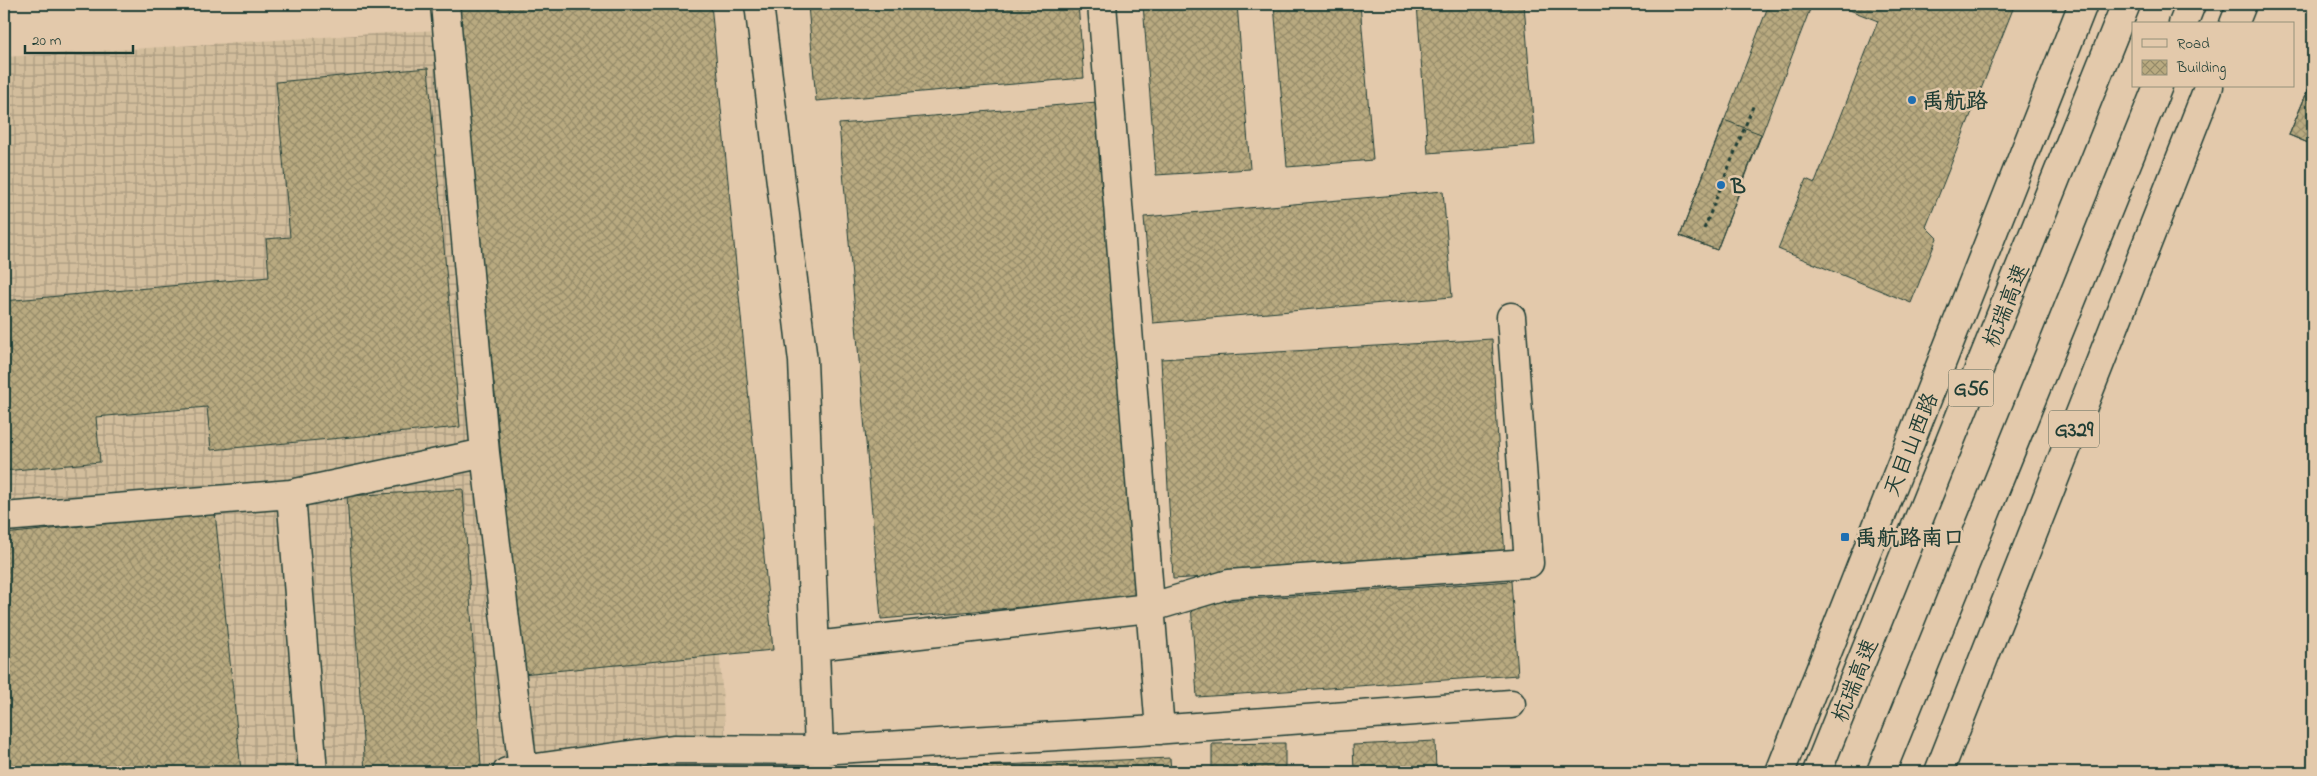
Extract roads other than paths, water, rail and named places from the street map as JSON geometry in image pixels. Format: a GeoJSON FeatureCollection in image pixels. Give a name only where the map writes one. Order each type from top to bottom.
{"type":"FeatureCollection","features":[{"type":"Feature","properties":{"kind":"main road"},"geometry":{"type":"LineString","coordinates":[[445,4],[515,771],[673,749],[819,761],[1160,730],[1511,704]]}},
{"type":"Feature","properties":{"kind":"main road"},"geometry":{"type":"LineString","coordinates":[[759,4],[802,361],[819,761]]}},
{"type":"Feature","properties":{"kind":"main road"},"geometry":{"type":"LineString","coordinates":[[1102,4],[1160,730]]}},
{"type":"Feature","properties":{"kind":"main road","name":"天目山西路"},"geometry":{"type":"LineString","coordinates":[[1780,772],[2083,4]]}},
{"type":"Feature","properties":{"kind":"main road","name":"杭瑞高速"},"geometry":{"type":"LineString","coordinates":[[1817,772],[2126,4]]}},
{"type":"Feature","properties":{"kind":"main road"},"geometry":{"type":"LineString","coordinates":[[2184,22],[2191,4]]}},
{"type":"Feature","properties":{"kind":"main road"},"geometry":{"type":"LineString","coordinates":[[2235,22],[2242,4]]}},
{"type":"Feature","properties":{"kind":"main road","name":"G56"},"geometry":{"type":"LineString","coordinates":[[1881,772],[2157,88]]}},
{"type":"Feature","properties":{"kind":"main road","name":"G329"},"geometry":{"type":"LineString","coordinates":[[1939,772],[2208,88]]}},
{"type":"Feature","properties":{"kind":"main road"},"geometry":{"type":"LineString","coordinates":[[815,646],[1149,608],[1229,584],[1529,562],[1511,317]]}},
{"type":"Feature","properties":{"kind":"main road"},"geometry":{"type":"LineString","coordinates":[[4,517],[291,494],[485,453]]}},
{"type":"Feature","properties":{"kind":"main road"},"geometry":{"type":"LineString","coordinates":[[291,494],[313,772]]}},
{"type":"Feature","properties":{"kind":"place","name":"禹航路"},"geometry":{"type":"Point","coordinates":[1912,100]}},
{"type":"Feature","properties":{"kind":"place","name":"B"},"geometry":{"type":"Point","coordinates":[1721,185]}},
{"type":"Feature","properties":{"kind":"place","name":"禹航路南口"},"geometry":{"type":"Point","coordinates":[1845,537]}}]}
